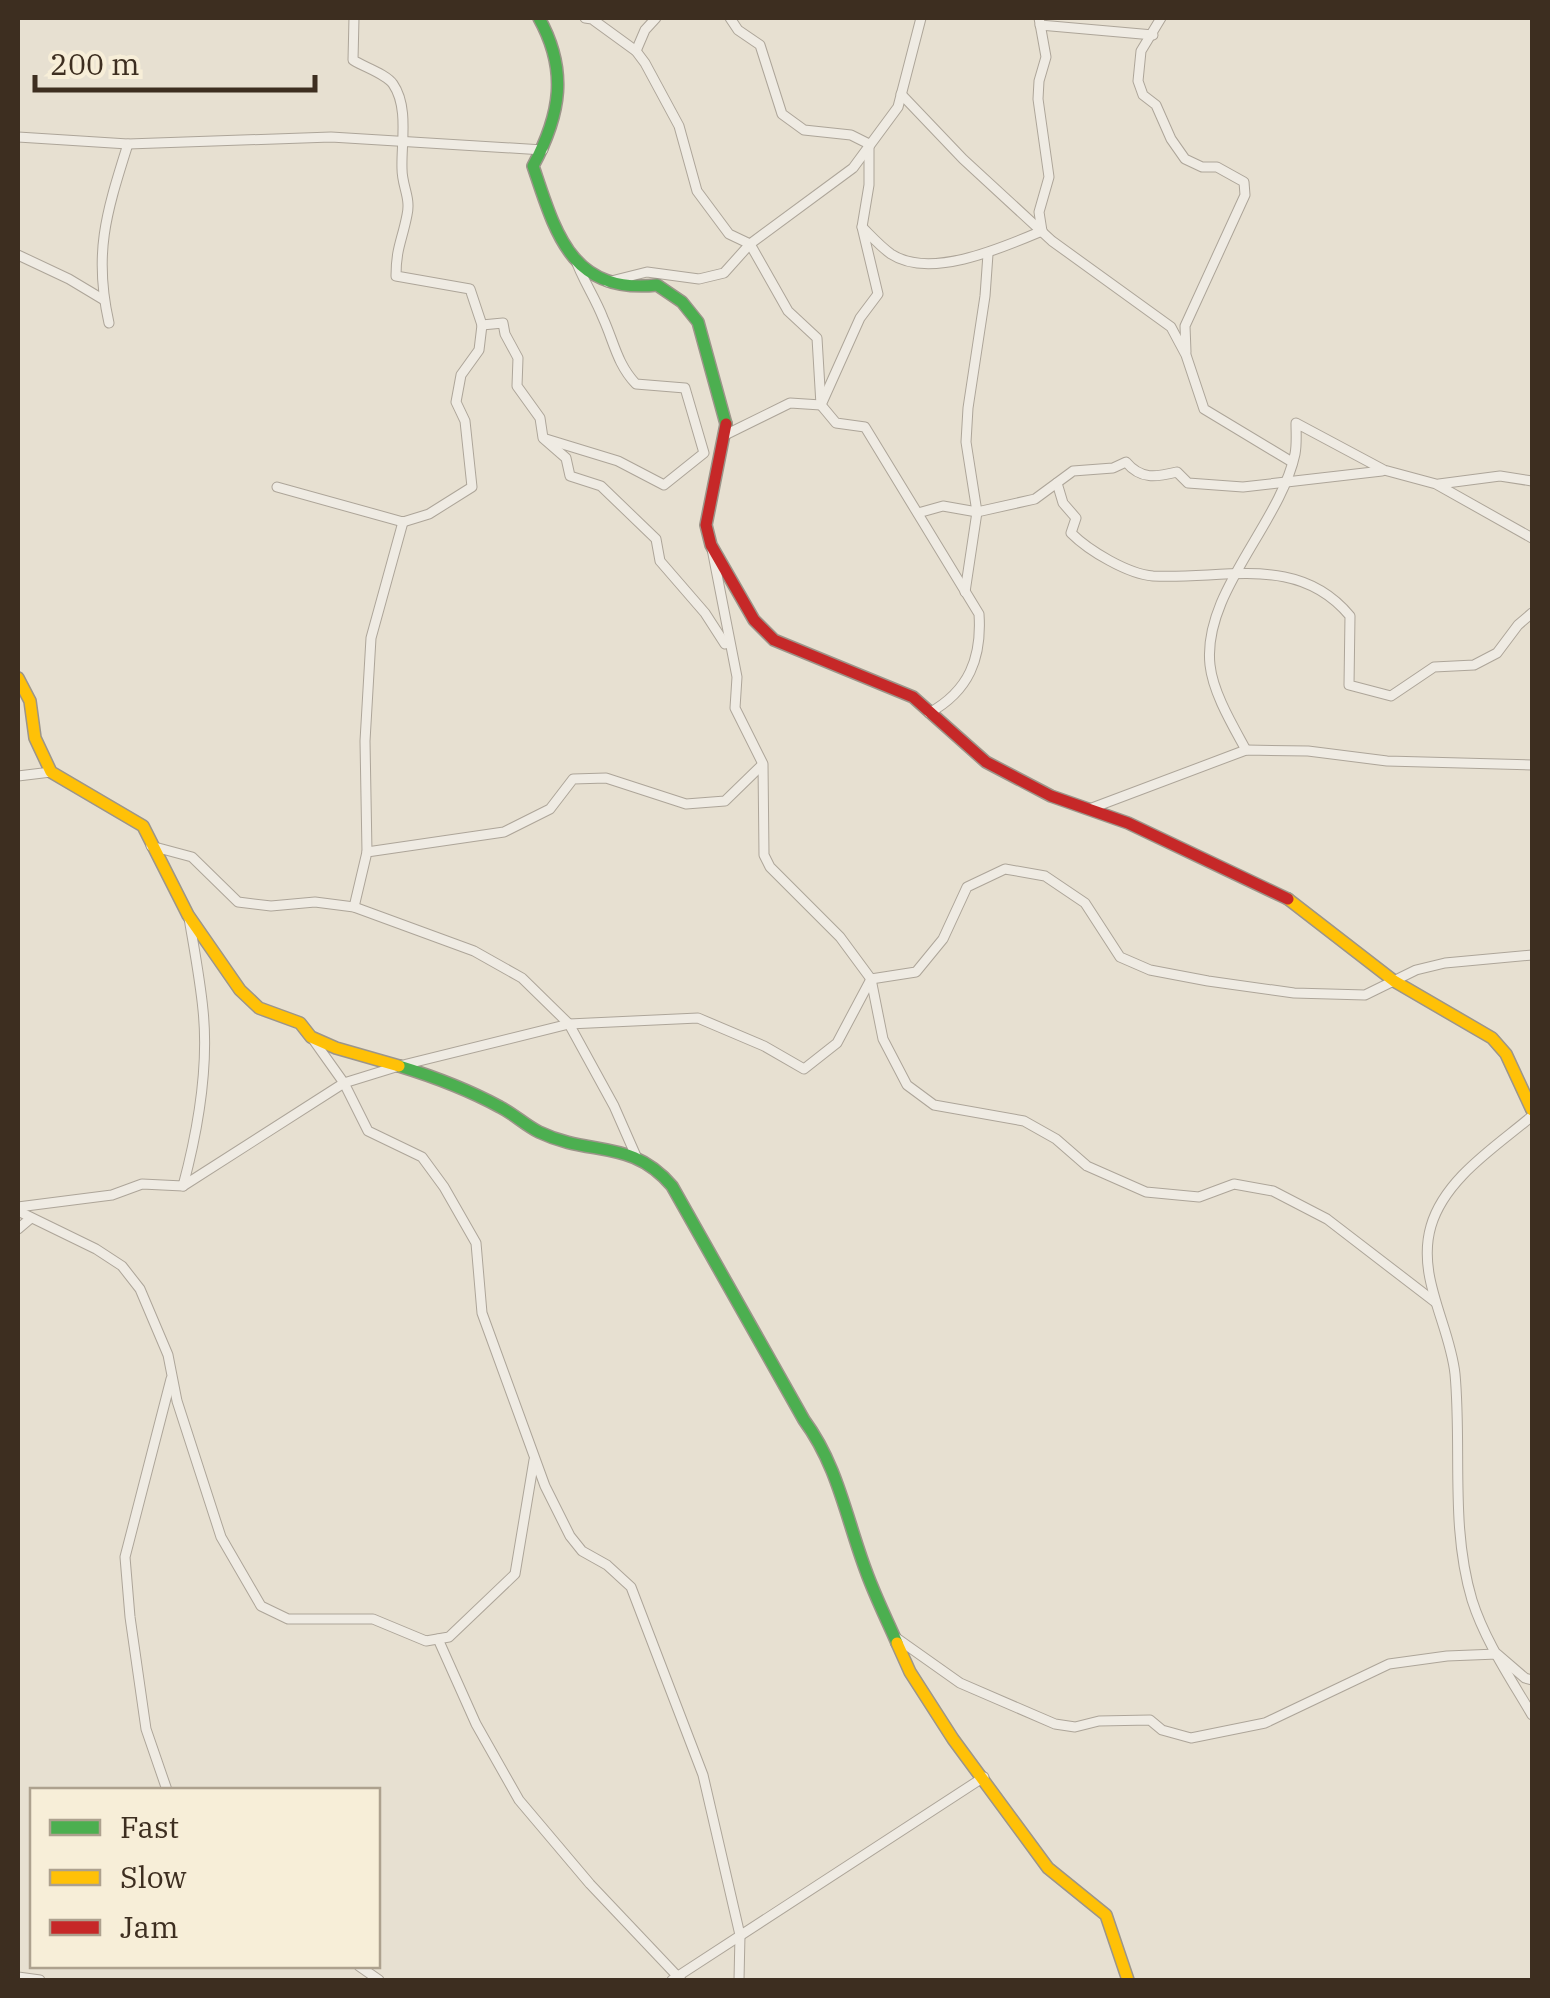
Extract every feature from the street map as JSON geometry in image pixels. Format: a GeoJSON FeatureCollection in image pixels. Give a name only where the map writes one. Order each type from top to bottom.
{"type":"FeatureCollection","features":[{"type":"Feature","properties":{"kind":"street"},"geometry":{"type":"LineString","coordinates":[[277,487],[403,522],[429,514],[472,487],[465,421],[456,402],[461,375],[479,350],[482,325],[470,289],[396,276],[396,248],[407,216],[409,195],[402,174],[404,139],[398,98],[392,82],[353,60],[354,18]]}},
{"type":"Feature","properties":{"kind":"street"},"geometry":{"type":"LineString","coordinates":[[539,18],[552,40],[560,69],[543,150],[533,166],[542,198],[556,231],[574,257],[626,374],[636,384],[686,388],[704,453],[664,485],[618,461],[543,438]]}},
{"type":"Feature","properties":{"kind":"street"},"geometry":{"type":"LineString","coordinates":[[585,18],[636,51],[679,126],[698,191],[729,234],[750,244],[788,312],[817,338],[822,405],[836,423],[865,428],[979,614],[982,646],[969,675],[956,692],[929,712]]}},
{"type":"Feature","properties":{"kind":"street"},"geometry":{"type":"LineString","coordinates":[[636,51],[645,30],[656,18]]}},
{"type":"Feature","properties":{"kind":"street"},"geometry":{"type":"LineString","coordinates":[[730,18],[738,30],[760,45],[782,114],[804,130],[851,135],[870,144]]}},
{"type":"Feature","properties":{"kind":"street"},"geometry":{"type":"LineString","coordinates":[[605,283],[647,272],[686,278],[724,273],[750,244],[853,168],[898,107],[921,18]]}},
{"type":"Feature","properties":{"kind":"street"},"geometry":{"type":"LineString","coordinates":[[1161,18],[1141,52],[1138,81],[1143,95],[1156,106],[1171,140],[1185,159],[1202,167],[1217,167],[1244,182],[1245,195],[1185,326],[1186,355]]}},
{"type":"Feature","properties":{"kind":"street"},"geometry":{"type":"LineString","coordinates":[[1042,231],[1039,212],[1048,177],[1038,100],[1046,57],[1040,21],[1153,35]]}},
{"type":"Feature","properties":{"kind":"street"},"geometry":{"type":"LineString","coordinates":[[900,94],[962,160],[1078,262],[1171,327],[1186,355],[1204,409],[1292,462]]}},
{"type":"Feature","properties":{"kind":"street"},"geometry":{"type":"LineString","coordinates":[[18,138],[128,144],[320,137],[543,150]]}},
{"type":"Feature","properties":{"kind":"street"},"geometry":{"type":"LineString","coordinates":[[109,324],[104,300],[102,233],[128,144]]}},
{"type":"Feature","properties":{"kind":"street"},"geometry":{"type":"LineString","coordinates":[[822,405],[860,318],[878,294],[862,227],[870,185],[870,144]]}},
{"type":"Feature","properties":{"kind":"street"},"geometry":{"type":"LineString","coordinates":[[862,227],[893,255],[917,263],[988,254],[1042,231]]}},
{"type":"Feature","properties":{"kind":"street"},"geometry":{"type":"LineString","coordinates":[[965,592],[977,512],[966,442],[988,254]]}},
{"type":"Feature","properties":{"kind":"street"},"geometry":{"type":"LineString","coordinates":[[18,255],[104,300]]}},
{"type":"Feature","properties":{"kind":"street"},"geometry":{"type":"LineString","coordinates":[[574,257],[605,283],[628,288],[657,285],[682,302],[698,322],[727,428],[706,525],[736,677],[735,708],[762,764],[764,854],[770,868],[840,937],[871,978],[883,1040],[907,1085],[934,1106],[1024,1121],[1056,1138],[1088,1166],[1146,1192],[1200,1197],[1234,1184],[1273,1191],[1328,1219],[1435,1302]]}},
{"type":"Feature","properties":{"kind":"street"},"geometry":{"type":"LineString","coordinates":[[482,325],[503,323],[509,345],[518,358],[517,386],[540,418],[543,438],[566,458],[570,476],[601,486],[656,539],[660,561],[705,613],[730,651]]}},
{"type":"Feature","properties":{"kind":"street"},"geometry":{"type":"LineString","coordinates":[[726,435],[790,403],[822,405]]}},
{"type":"Feature","properties":{"kind":"street"},"geometry":{"type":"LineString","coordinates":[[1246,750],[1210,670],[1209,641],[1216,613],[1284,484],[1292,462],[1296,423],[1384,470],[1436,484],[1532,538]]}},
{"type":"Feature","properties":{"kind":"street"},"geometry":{"type":"LineString","coordinates":[[918,513],[943,506],[977,512],[1035,499],[1073,471],[1113,468],[1126,462],[1134,472],[1152,478],[1177,472],[1188,484],[1243,487],[1384,470]]}},
{"type":"Feature","properties":{"kind":"street"},"geometry":{"type":"LineString","coordinates":[[1436,484],[1500,476],[1532,481]]}},
{"type":"Feature","properties":{"kind":"street"},"geometry":{"type":"LineString","coordinates":[[1057,483],[1063,503],[1076,518],[1072,533],[1126,568],[1150,576],[1238,574],[1290,578],[1334,596],[1350,616],[1348,685],[1390,696],[1434,667],[1474,665],[1497,653],[1532,613]]}},
{"type":"Feature","properties":{"kind":"street"},"geometry":{"type":"LineString","coordinates":[[354,907],[367,852],[364,740],[371,638],[403,522]]}},
{"type":"Feature","properties":{"kind":"street"},"geometry":{"type":"LineString","coordinates":[[711,545],[754,620],[774,640],[913,696],[986,762],[1050,796],[1092,808],[1284,896],[1394,982],[1492,1038],[1506,1054],[1532,1113],[1464,1174],[1439,1205],[1430,1227],[1426,1254],[1454,1370],[1458,1526],[1472,1602],[1532,1714]]}},
{"type":"Feature","properties":{"kind":"street"},"geometry":{"type":"LineString","coordinates":[[18,678],[30,701],[36,738],[51,772],[143,826],[188,915],[240,990],[259,1008],[300,1023],[344,1083],[368,1131],[422,1156],[476,1243],[482,1313],[535,1457],[570,1536],[582,1551],[607,1565],[631,1587],[703,1774],[740,1936],[739,1980]]}},
{"type":"Feature","properties":{"kind":"street"},"geometry":{"type":"LineString","coordinates":[[1092,808],[1246,750],[1387,761],[1532,765]]}},
{"type":"Feature","properties":{"kind":"street"},"geometry":{"type":"LineString","coordinates":[[367,852],[504,832],[550,809],[573,779],[606,778],[686,804],[725,801],[762,764]]}},
{"type":"Feature","properties":{"kind":"street"},"geometry":{"type":"LineString","coordinates":[[18,776],[51,772]]}},
{"type":"Feature","properties":{"kind":"street"},"geometry":{"type":"LineString","coordinates":[[152,846],[192,857],[238,902],[271,906],[315,902],[354,907],[474,951],[522,978],[569,1024],[614,1106],[636,1156]]}},
{"type":"Feature","properties":{"kind":"street"},"geometry":{"type":"LineString","coordinates":[[871,978],[916,972],[943,939],[967,887],[1005,868],[1045,876],[1085,903],[1120,958],[1150,970],[1208,981],[1344,997],[1365,995],[1416,970],[1445,962],[1532,954]]}},
{"type":"Feature","properties":{"kind":"street"},"geometry":{"type":"LineString","coordinates":[[184,1186],[203,1064],[204,1012],[188,915]]}},
{"type":"Feature","properties":{"kind":"street"},"geometry":{"type":"LineString","coordinates":[[18,1209],[112,1195],[142,1184],[184,1186],[344,1083],[569,1024],[698,1018],[764,1046],[804,1070],[837,1043],[871,978]]}},
{"type":"Feature","properties":{"kind":"street"},"geometry":{"type":"LineString","coordinates":[[311,1037],[446,1080],[564,1142],[636,1156],[655,1166],[672,1186],[804,1420],[824,1446],[866,1572],[910,1672],[953,1739],[1048,1868],[1106,1915],[1128,1980]]}},
{"type":"Feature","properties":{"kind":"street"},"geometry":{"type":"LineString","coordinates":[[18,1209],[122,1266],[140,1289],[168,1354],[177,1402],[221,1538],[260,1606],[288,1619],[373,1619],[426,1641],[449,1637],[515,1574],[535,1457]]}},
{"type":"Feature","properties":{"kind":"street"},"geometry":{"type":"LineString","coordinates":[[18,1228],[31,1218]]}},
{"type":"Feature","properties":{"kind":"street"},"geometry":{"type":"LineString","coordinates":[[166,1788],[146,1729],[125,1557],[172,1374]]}},
{"type":"Feature","properties":{"kind":"street"},"geometry":{"type":"LineString","coordinates":[[895,1637],[960,1684],[1055,1724],[1075,1727],[1099,1721],[1150,1720],[1162,1730],[1191,1738],[1265,1723],[1388,1664],[1497,1654],[1532,1680]]}},
{"type":"Feature","properties":{"kind":"street"},"geometry":{"type":"LineString","coordinates":[[438,1639],[476,1724],[519,1800],[677,1979],[984,1778]]}},
{"type":"Feature","properties":{"kind":"street"},"geometry":{"type":"LineString","coordinates":[[18,1977],[40,1980]]}},
{"type":"Feature","properties":{"kind":"traffic: fast"},"geometry":{"type":"LineString","coordinates":[[539,18],[557,74],[555,110],[533,166],[550,215],[571,254],[586,269],[605,280],[657,285],[682,302],[698,322],[726,424]]}},
{"type":"Feature","properties":{"kind":"traffic: fast"},"geometry":{"type":"LineString","coordinates":[[399,1066],[475,1095],[558,1140],[626,1154],[657,1171],[672,1186],[825,1456],[897,1643]]}},
{"type":"Feature","properties":{"kind":"traffic: slow"},"geometry":{"type":"LineString","coordinates":[[18,678],[30,701],[35,738],[51,772],[143,826],[188,915],[240,990],[259,1008],[300,1023],[311,1037],[399,1066]]}},
{"type":"Feature","properties":{"kind":"traffic: slow"},"geometry":{"type":"LineString","coordinates":[[1288,899],[1394,981],[1492,1038],[1506,1054],[1532,1110]]}},
{"type":"Feature","properties":{"kind":"traffic: slow"},"geometry":{"type":"LineString","coordinates":[[897,1643],[910,1672],[953,1739],[1048,1868],[1106,1915],[1128,1980]]}},
{"type":"Feature","properties":{"kind":"traffic: jam"},"geometry":{"type":"LineString","coordinates":[[726,424],[706,525],[711,545],[754,620],[774,640],[913,697],[986,762],[1051,796],[1128,823],[1288,899]]}}]}
